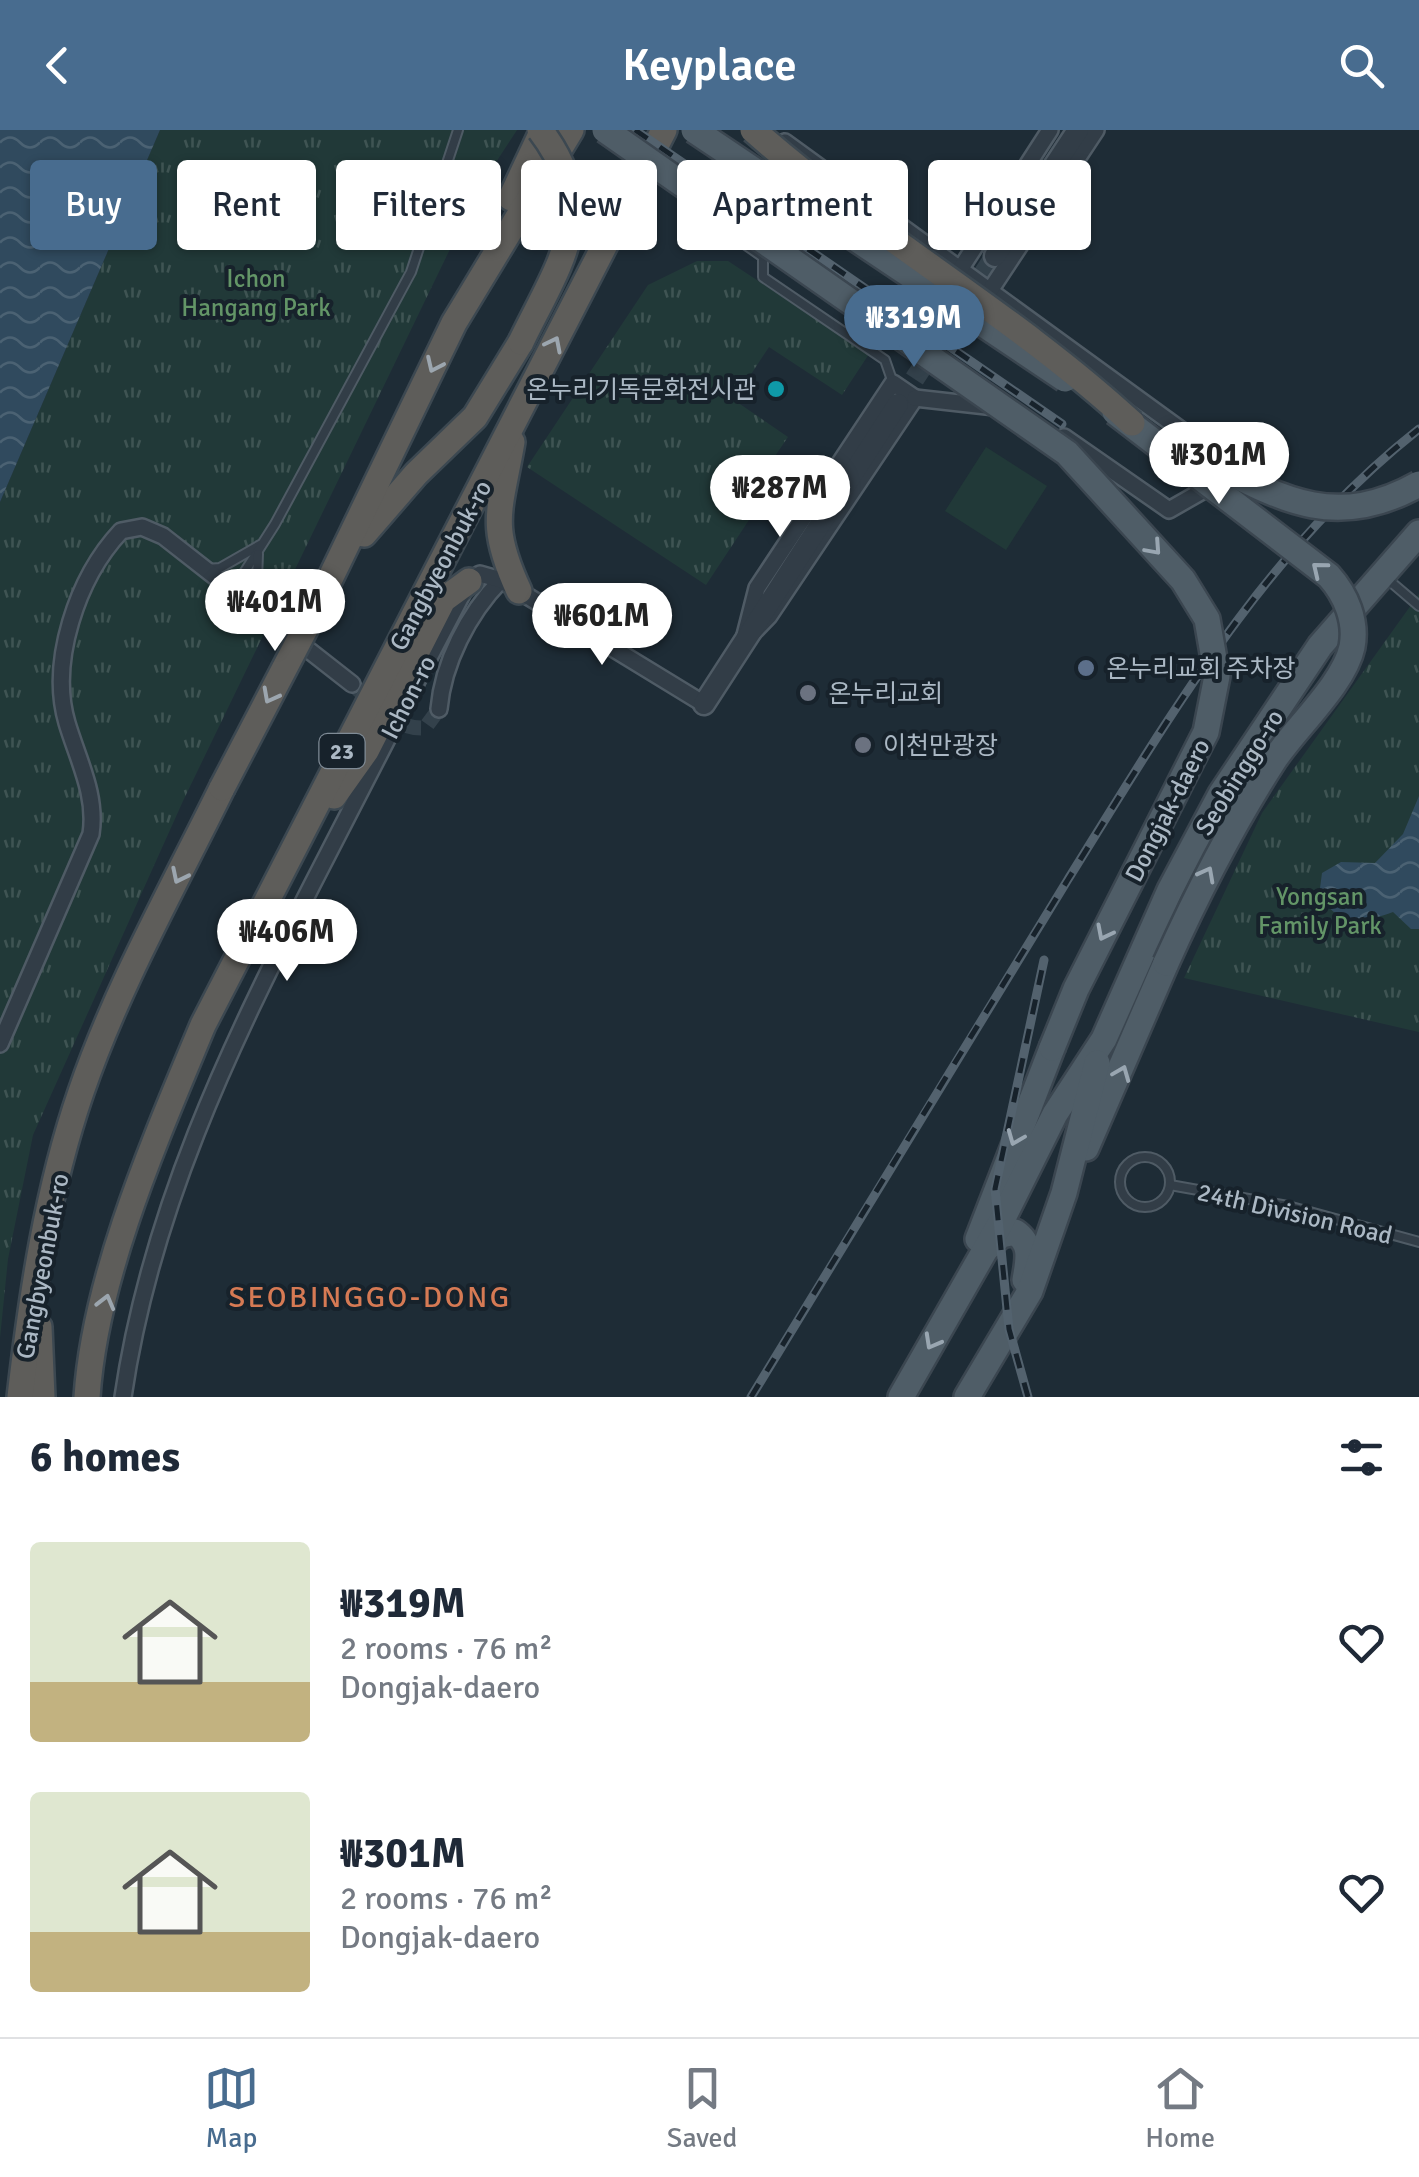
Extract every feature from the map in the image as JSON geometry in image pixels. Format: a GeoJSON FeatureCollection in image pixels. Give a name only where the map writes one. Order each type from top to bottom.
{"type":"FeatureCollection","features":[{"type":"Feature","properties":{"kind":"highway","name":"Gangbyeonbuk-ro"},"geometry":{"type":"LineString","coordinates":[[20,1397],[34,1282],[81,1092],[120,997],[222,788],[338,567],[542,130]]}},
{"type":"Feature","properties":{"kind":"highway"},"geometry":{"type":"LineString","coordinates":[[338,567],[392,499],[475,417],[521,342],[566,247],[574,200],[562,159],[542,130]]}},
{"type":"Feature","properties":{"kind":"highway","name":"Gangbyeonbuk-ro"},"geometry":{"type":"LineString","coordinates":[[454,323],[570,130]]}},
{"type":"Feature","properties":{"kind":"highway","name":"Gangbyeonbuk-ro"},"geometry":{"type":"LineString","coordinates":[[87,1397],[90,1360],[140,1175],[203,1025],[664,130]]}},
{"type":"Feature","properties":{"kind":"highway"},"geometry":{"type":"LineString","coordinates":[[753,130],[818,188],[1070,365],[1132,423]]}},
{"type":"Feature","properties":{"kind":"highway"},"geometry":{"type":"LineString","coordinates":[[510,586],[499,549],[497,522],[516,419]]}},
{"type":"Feature","properties":{"kind":"highway"},"geometry":{"type":"LineString","coordinates":[[280,874],[366,751],[443,600],[469,580]]}},
{"type":"Feature","properties":{"kind":"highway"},"geometry":{"type":"LineString","coordinates":[[34,1282],[42,1397]]}},
{"type":"Feature","properties":{"kind":"main road","name":"Dongjak-daero"},"geometry":{"type":"LineString","coordinates":[[605,130],[1067,453],[1183,580],[1207,619],[1218,676],[1206,732],[1076,988],[995,1189],[963,1287]]}},
{"type":"Feature","properties":{"kind":"main road"},"geometry":{"type":"LineString","coordinates":[[694,130],[1132,423],[1329,576],[1343,594],[1352,622],[1352,647],[1341,673],[1304,717],[1206,875],[1112,1097],[1064,1192]]}},
{"type":"Feature","properties":{"kind":"main road"},"geometry":{"type":"LineString","coordinates":[[1132,423],[1298,503],[1343,509],[1378,505],[1419,484]]}},
{"type":"Feature","properties":{"kind":"main road","name":"Seobinggo-ro"},"geometry":{"type":"LineString","coordinates":[[967,1397],[1020,1309],[1064,1192],[1104,1039],[1170,890],[1222,794],[1320,646],[1419,533]]}},
{"type":"Feature","properties":{"kind":"main road","name":"Seobinggo-ro"},"geometry":{"type":"LineString","coordinates":[[901,1397],[1055,1114],[1104,1039]]}},
{"type":"Feature","properties":{"kind":"main road"},"geometry":{"type":"LineString","coordinates":[[984,1250],[1001,1235],[1015,1232],[1024,1239],[1029,1255],[1020,1309]]}},
{"type":"Feature","properties":{"kind":"street"},"geometry":{"type":"LineString","coordinates":[[743,643],[757,588],[892,383],[907,401],[1024,410],[1169,510],[1204,490],[1209,470],[1206,448],[770,130]]}},
{"type":"Feature","properties":{"kind":"street"},"geometry":{"type":"LineString","coordinates":[[962,268],[1050,130]]}},
{"type":"Feature","properties":{"kind":"street"},"geometry":{"type":"LineString","coordinates":[[996,256],[1078,130]]}},
{"type":"Feature","properties":{"kind":"street"},"geometry":{"type":"LineString","coordinates":[[991,289],[1096,130]]}},
{"type":"Feature","properties":{"kind":"street"},"geometry":{"type":"LineString","coordinates":[[469,580],[480,574],[510,586],[704,704],[907,401]]}},
{"type":"Feature","properties":{"kind":"street"},"geometry":{"type":"LineString","coordinates":[[0,1044],[92,834],[93,800],[59,686],[62,652],[74,614],[112,541],[131,527],[152,530],[352,684]]}},
{"type":"Feature","properties":{"kind":"street","name":"Ichon-ro"},"geometry":{"type":"LineString","coordinates":[[123,1397],[144,1282],[203,1112],[244,1020],[469,580]]}},
{"type":"Feature","properties":{"kind":"street"},"geometry":{"type":"LineString","coordinates":[[439,710],[442,678],[475,614],[510,586]]}},
{"type":"Feature","properties":{"kind":"lane"},"geometry":{"type":"LineString","coordinates":[[233,590],[411,272],[458,130]]}},
{"type":"Feature","properties":{"kind":"lane"},"geometry":{"type":"LineString","coordinates":[[753,250],[763,257],[763,277],[885,360],[892,383]]}},
{"type":"Feature","properties":{"kind":"lane"},"geometry":{"type":"LineString","coordinates":[[204,569],[220,568],[260,545]]}},
{"type":"Feature","properties":{"kind":"lane"},"geometry":{"type":"LineString","coordinates":[[260,545],[254,582],[261,612]]}},
{"type":"Feature","properties":{"kind":"lane"},"geometry":{"type":"LineString","coordinates":[[1382,574],[1419,606]]}},
{"type":"Feature","properties":{"kind":"lane"},"geometry":{"type":"LineString","coordinates":[[1149,1157],[1164,1165],[1170,1185],[1161,1202],[1147,1208],[1126,1198],[1120,1183],[1126,1167],[1149,1157]]}},
{"type":"Feature","properties":{"kind":"lane","name":"24th Division Road"},"geometry":{"type":"LineString","coordinates":[[1170,1185],[1288,1206],[1419,1242]]}},
{"type":"Feature","properties":{"kind":"green space","name":"Ichon Hangang Park"},"geometry":{"type":"Polygon","coordinates":[[[160,130],[517,130],[497,160],[336,160],[336,250],[450,250],[183,801],[33,1135],[8,1259],[0,1338],[0,502],[108,250],[157,250],[157,160],[147,160],[160,130]]]}},
{"type":"Feature","properties":{"kind":"green space"},"geometry":{"type":"Polygon","coordinates":[[[697,261],[728,261],[869,354],[842,395],[769,347],[734,400],[788,437],[773,459],[784,467],[706,585],[527,467],[648,285],[697,261]]]}},
{"type":"Feature","properties":{"kind":"green space"},"geometry":{"type":"Polygon","coordinates":[[[986,447],[1047,486],[1006,550],[945,511],[986,447]]]}},
{"type":"Feature","properties":{"kind":"green space","name":"Yongsan Family Park"},"geometry":{"type":"Polygon","coordinates":[[[1419,594],[1419,1032],[1184,978],[1262,813],[1419,594]]]}},
{"type":"Feature","properties":{"kind":"water"},"geometry":{"type":"Polygon","coordinates":[[[0,130],[160,130],[147,160],[30,160],[30,250],[108,250],[0,502],[0,130]]]}},
{"type":"Feature","properties":{"kind":"water"},"geometry":{"type":"Polygon","coordinates":[[[1419,796],[1419,929],[1411,929],[1393,912],[1362,920],[1335,913],[1319,896],[1322,873],[1341,862],[1375,863],[1403,834],[1419,796]]]}},
{"type":"Feature","properties":{"kind":"tunnel"},"geometry":{"type":"LineString","coordinates":[[898,404],[995,256]]}},
{"type":"Feature","properties":{"kind":"tunnel"},"geometry":{"type":"LineString","coordinates":[[352,684],[385,714],[404,725],[425,728],[439,709]]}},
{"type":"Feature","properties":{"kind":"railway"},"geometry":{"type":"LineString","coordinates":[[635,130],[1062,424]]}},
{"type":"Feature","properties":{"kind":"railway"},"geometry":{"type":"LineString","coordinates":[[751,1397],[1182,698],[1223,639],[1314,527],[1364,476],[1419,429]]}},
{"type":"Feature","properties":{"kind":"railway"},"geometry":{"type":"LineString","coordinates":[[1028,1397],[1009,1329],[995,1189],[1044,960]]}},
{"type":"Feature","properties":{"kind":"place","name":"온누리기독문화전시관"},"geometry":{"type":"Point","coordinates":[776,389]}},
{"type":"Feature","properties":{"kind":"place","name":"온누리교회 주차장"},"geometry":{"type":"Point","coordinates":[1086,668]}},
{"type":"Feature","properties":{"kind":"place","name":"온누리교회"},"geometry":{"type":"Point","coordinates":[808,693]}},
{"type":"Feature","properties":{"kind":"place","name":"이천만광장"},"geometry":{"type":"Point","coordinates":[863,745]}},
{"type":"Feature","properties":{"kind":"district","name":"SEOBINGGO-DONG"},"geometry":{"type":"Point","coordinates":[370,1297]}}]}
